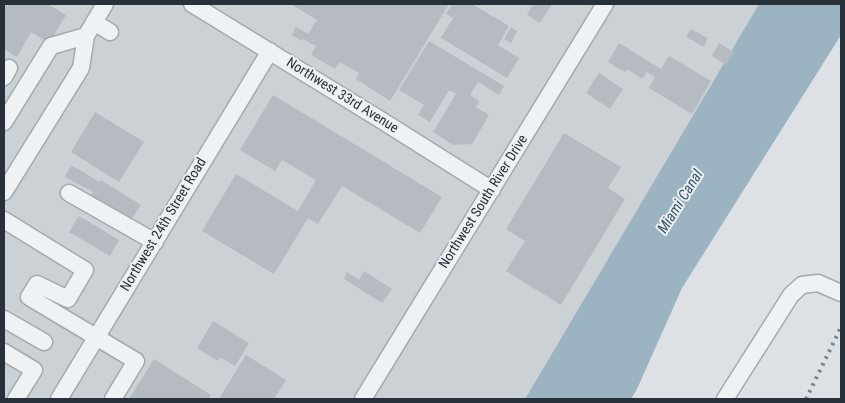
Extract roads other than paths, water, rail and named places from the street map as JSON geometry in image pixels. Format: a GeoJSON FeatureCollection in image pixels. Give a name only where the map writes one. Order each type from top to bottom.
{"type":"FeatureCollection","features":[{"type":"Feature","properties":{"kind":"street"},"geometry":{"type":"LineString","coordinates":[[4,192],[81,68],[86,36],[105,4]]}},
{"type":"Feature","properties":{"kind":"street","name":"Northwest 33rd Avenue"},"geometry":{"type":"LineString","coordinates":[[192,4],[492,190]]}},
{"type":"Feature","properties":{"kind":"street","name":"Northwest South River Drive"},"geometry":{"type":"LineString","coordinates":[[362,399],[605,4]]}},
{"type":"Feature","properties":{"kind":"street"},"geometry":{"type":"LineString","coordinates":[[94,22],[110,32]]}},
{"type":"Feature","properties":{"kind":"street"},"geometry":{"type":"LineString","coordinates":[[4,122],[51,46],[86,36]]}},
{"type":"Feature","properties":{"kind":"street","name":"Northwest 24th Street Road"},"geometry":{"type":"LineString","coordinates":[[59,399],[270,52]]}},
{"type":"Feature","properties":{"kind":"street"},"geometry":{"type":"LineString","coordinates":[[69,193],[155,242]]}},
{"type":"Feature","properties":{"kind":"street"},"geometry":{"type":"LineString","coordinates":[[4,220],[85,270],[68,299],[37,284],[29,297],[136,360],[113,399]]}},
{"type":"Feature","properties":{"kind":"street"},"geometry":{"type":"LineString","coordinates":[[725,399],[791,295],[802,285],[818,283],[841,293]]}},
{"type":"Feature","properties":{"kind":"street"},"geometry":{"type":"LineString","coordinates":[[4,319],[44,342]]}},
{"type":"Feature","properties":{"kind":"street"},"geometry":{"type":"LineString","coordinates":[[4,352],[34,370],[16,399]]}},
{"type":"Feature","properties":{"kind":"water","name":"Miami Canal"},"geometry":{"type":"Polygon","coordinates":[[[759,4],[841,4],[841,35],[682,288],[637,389],[631,399],[525,399],[759,4]]]}},
{"type":"Feature","properties":{"kind":"railway"},"geometry":{"type":"LineString","coordinates":[[806,399],[841,327]]}}]}
